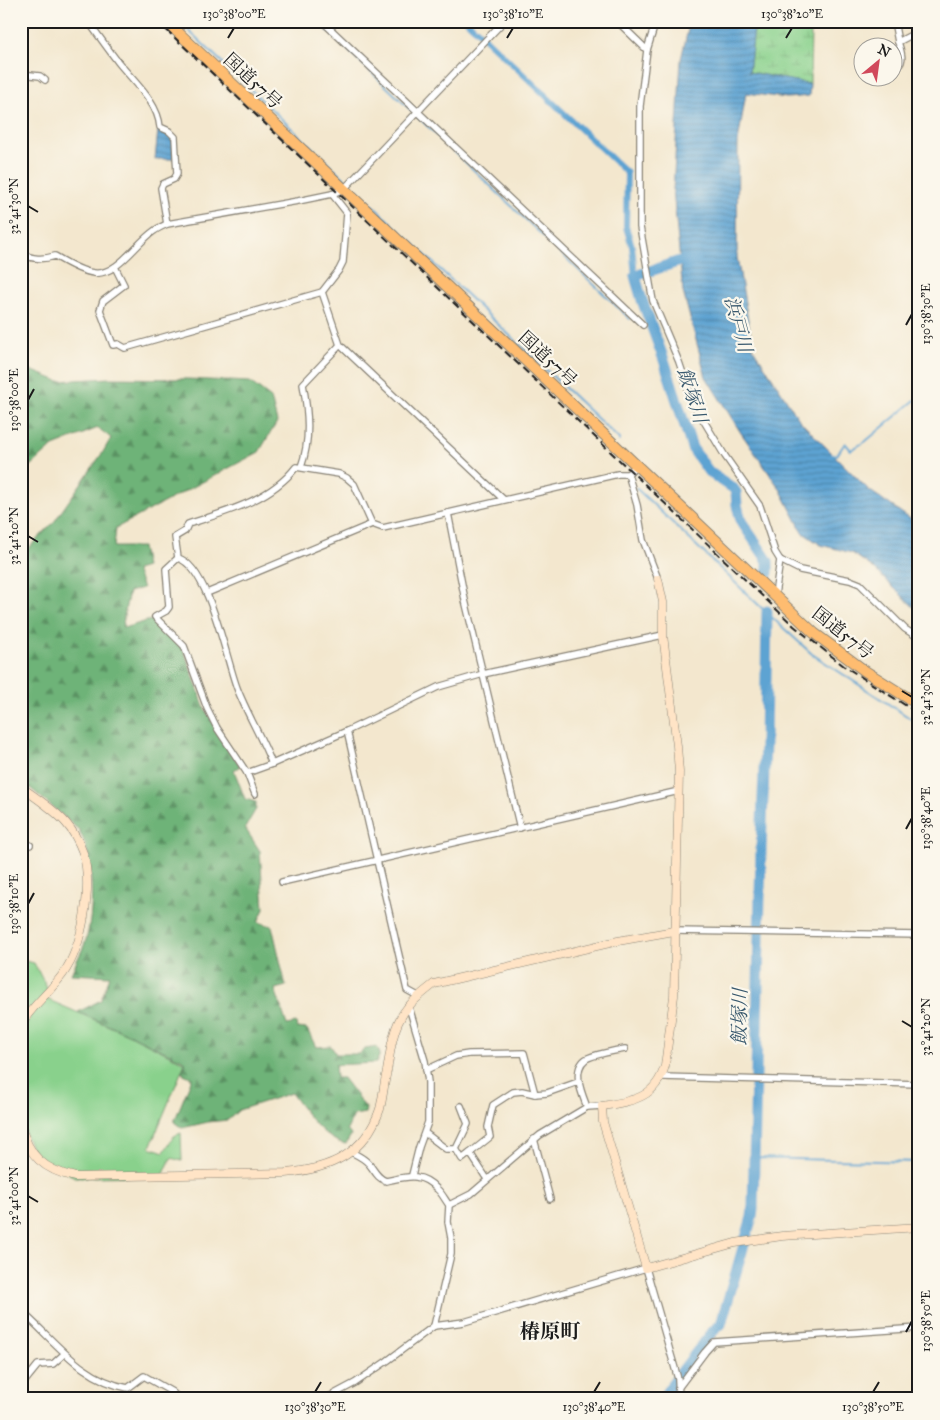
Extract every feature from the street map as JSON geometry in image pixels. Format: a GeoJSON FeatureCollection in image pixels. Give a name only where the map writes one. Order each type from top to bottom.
{"type":"FeatureCollection","features":[{"type":"Feature","properties":{"kind":"highway","name":"国道57号"},"geometry":{"type":"LineString","coordinates":[[166,21],[814,634],[919,706]]}},
{"type":"Feature","properties":{"kind":"street"},"geometry":{"type":"LineString","coordinates":[[88,21],[148,99],[160,117],[160,127],[170,131],[175,137],[177,174],[174,179],[163,184],[161,188],[168,224]]}},
{"type":"Feature","properties":{"kind":"street"},"geometry":{"type":"LineString","coordinates":[[176,31],[185,21]]}},
{"type":"Feature","properties":{"kind":"street"},"geometry":{"type":"LineString","coordinates":[[322,21],[643,325]]}},
{"type":"Feature","properties":{"kind":"street"},"geometry":{"type":"LineString","coordinates":[[21,254],[37,259],[55,256],[74,267],[93,273],[105,273],[137,249],[153,232],[168,224],[332,194],[344,189],[504,21]]}},
{"type":"Feature","properties":{"kind":"street"},"geometry":{"type":"LineString","coordinates":[[617,21],[647,50]]}},
{"type":"Feature","properties":{"kind":"street"},"geometry":{"type":"LineString","coordinates":[[656,21],[647,50],[640,106],[640,227],[653,301],[679,362],[693,402],[725,456],[760,506],[775,552],[780,560],[800,570],[850,580],[860,584],[904,628],[919,638]]}},
{"type":"Feature","properties":{"kind":"street"},"geometry":{"type":"LineString","coordinates":[[894,21],[897,38]]}},
{"type":"Feature","properties":{"kind":"street"},"geometry":{"type":"LineString","coordinates":[[902,40],[919,31]]}},
{"type":"Feature","properties":{"kind":"street"},"geometry":{"type":"LineString","coordinates":[[21,74],[40,76],[45,80]]}},
{"type":"Feature","properties":{"kind":"street"},"geometry":{"type":"LineString","coordinates":[[115,267],[124,285],[110,295],[100,310],[113,345],[118,344],[126,348],[322,292],[339,270],[344,254],[348,213],[332,194]]}},
{"type":"Feature","properties":{"kind":"street"},"geometry":{"type":"LineString","coordinates":[[322,292],[340,344],[503,499]]}},
{"type":"Feature","properties":{"kind":"street"},"geometry":{"type":"LineString","coordinates":[[301,467],[307,453],[309,430],[304,384],[340,344]]}},
{"type":"Feature","properties":{"kind":"street"},"geometry":{"type":"LineString","coordinates":[[207,593],[372,524],[383,528],[503,499],[618,474],[628,474],[636,465]]}},
{"type":"Feature","properties":{"kind":"street"},"geometry":{"type":"LineString","coordinates":[[178,558],[175,537],[185,530],[188,524],[265,495],[282,483],[296,467],[339,474],[348,478],[354,484],[372,524]]}},
{"type":"Feature","properties":{"kind":"street"},"geometry":{"type":"LineString","coordinates":[[449,1204],[470,1194],[515,1158],[534,1139],[588,1107],[627,1102],[647,1094],[662,1077],[674,996],[674,931],[679,791],[677,746],[663,635],[663,602],[658,579],[643,540],[637,505],[628,474]]}},
{"type":"Feature","properties":{"kind":"street"},"geometry":{"type":"LineString","coordinates":[[448,513],[465,600],[520,828]]}},
{"type":"Feature","properties":{"kind":"street"},"geometry":{"type":"LineString","coordinates":[[178,558],[185,560],[207,593],[237,688],[272,764]]}},
{"type":"Feature","properties":{"kind":"street"},"geometry":{"type":"LineString","coordinates":[[178,558],[166,569],[169,607],[166,611],[155,617],[184,646],[207,708],[217,728],[247,773],[255,794]]}},
{"type":"Feature","properties":{"kind":"street"},"geometry":{"type":"LineString","coordinates":[[774,596],[780,560]]}},
{"type":"Feature","properties":{"kind":"street"},"geometry":{"type":"LineString","coordinates":[[247,773],[347,731],[438,687],[483,674],[663,635]]}},
{"type":"Feature","properties":{"kind":"street"},"geometry":{"type":"LineString","coordinates":[[347,731],[407,990],[418,996]]}},
{"type":"Feature","properties":{"kind":"street"},"geometry":{"type":"LineString","coordinates":[[21,787],[65,822],[83,853],[86,873],[84,918],[78,946],[63,974],[30,1010],[21,1024]]}},
{"type":"Feature","properties":{"kind":"street"},"geometry":{"type":"LineString","coordinates":[[282,882],[679,791]]}},
{"type":"Feature","properties":{"kind":"street"},"geometry":{"type":"LineString","coordinates":[[21,842],[30,845]]}},
{"type":"Feature","properties":{"kind":"street"},"geometry":{"type":"LineString","coordinates":[[21,1125],[27,1145],[35,1157],[53,1170],[75,1177],[304,1172],[332,1163],[351,1152],[372,1127],[380,1108],[398,1021],[418,996],[434,984],[618,941],[674,931],[919,935]]}},
{"type":"Feature","properties":{"kind":"street"},"geometry":{"type":"LineString","coordinates":[[408,1007],[417,1033],[428,1082],[428,1122],[419,1147],[412,1176]]}},
{"type":"Feature","properties":{"kind":"street"},"geometry":{"type":"LineString","coordinates":[[588,1107],[578,1082],[581,1066],[587,1058],[625,1048]]}},
{"type":"Feature","properties":{"kind":"street"},"geometry":{"type":"LineString","coordinates":[[426,1070],[456,1056],[524,1053],[535,1094]]}},
{"type":"Feature","properties":{"kind":"street"},"geometry":{"type":"LineString","coordinates":[[662,1077],[919,1084]]}},
{"type":"Feature","properties":{"kind":"street"},"geometry":{"type":"LineString","coordinates":[[456,1149],[462,1159],[490,1136],[488,1127],[493,1105],[512,1092],[547,1093],[578,1082]]}},
{"type":"Feature","properties":{"kind":"street"},"geometry":{"type":"LineString","coordinates":[[456,1149],[468,1124],[461,1106]]}},
{"type":"Feature","properties":{"kind":"street"},"geometry":{"type":"LineString","coordinates":[[602,1106],[603,1122],[678,1379],[679,1399]]}},
{"type":"Feature","properties":{"kind":"street"},"geometry":{"type":"LineString","coordinates":[[425,1133],[440,1146],[446,1149],[456,1149]]}},
{"type":"Feature","properties":{"kind":"street"},"geometry":{"type":"LineString","coordinates":[[534,1139],[550,1199]]}},
{"type":"Feature","properties":{"kind":"street"},"geometry":{"type":"LineString","coordinates":[[351,1152],[370,1164],[378,1177],[383,1181],[412,1176],[427,1180],[438,1189],[449,1204],[448,1222],[451,1254],[434,1326]]}},
{"type":"Feature","properties":{"kind":"street"},"geometry":{"type":"LineString","coordinates":[[470,1153],[487,1179]]}},
{"type":"Feature","properties":{"kind":"street"},"geometry":{"type":"LineString","coordinates":[[325,1399],[355,1383],[387,1362],[434,1326],[464,1322],[735,1243],[782,1236],[919,1227]]}},
{"type":"Feature","properties":{"kind":"street"},"geometry":{"type":"LineString","coordinates":[[21,1311],[64,1354],[81,1368],[118,1386],[128,1388],[144,1376],[172,1392],[179,1399]]}},
{"type":"Feature","properties":{"kind":"street"},"geometry":{"type":"LineString","coordinates":[[678,1388],[714,1342],[919,1328]]}},
{"type":"Feature","properties":{"kind":"street"},"geometry":{"type":"LineString","coordinates":[[21,1386],[38,1366],[53,1364],[64,1354]]}},
{"type":"Feature","properties":{"kind":"green space"},"geometry":{"type":"Polygon","coordinates":[[[755,21],[815,21],[811,29],[810,84],[749,72],[755,21]]]}},
{"type":"Feature","properties":{"kind":"green space"},"geometry":{"type":"Polygon","coordinates":[[[21,366],[58,381],[110,378],[250,382],[271,398],[277,422],[259,452],[116,528],[114,547],[142,547],[146,567],[136,570],[143,588],[129,592],[123,628],[154,619],[183,648],[205,709],[240,766],[234,770],[245,799],[256,802],[256,809],[245,828],[260,851],[264,909],[258,922],[272,926],[286,986],[275,989],[287,1025],[296,1023],[297,1028],[307,1029],[316,1047],[331,1046],[336,1054],[359,1054],[365,1049],[377,1047],[380,1054],[376,1063],[335,1065],[336,1078],[343,1078],[366,1108],[365,1113],[354,1115],[347,1130],[351,1135],[346,1144],[338,1142],[322,1131],[291,1093],[239,1110],[228,1120],[182,1128],[174,1122],[192,1078],[182,1073],[186,1062],[78,1012],[101,1000],[110,976],[71,974],[85,943],[88,931],[91,885],[88,855],[79,830],[21,780],[21,556],[54,522],[111,438],[98,428],[53,446],[21,475],[21,366]]]}},
{"type":"Feature","properties":{"kind":"green space"},"geometry":{"type":"Polygon","coordinates":[[[21,960],[34,963],[48,990],[42,997],[134,1037],[185,1063],[150,1147],[164,1152],[174,1136],[181,1133],[182,1161],[171,1158],[163,1176],[75,1177],[35,1157],[21,1125],[21,960]]]}},
{"type":"Feature","properties":{"kind":"water","name":"浜戸川"},"geometry":{"type":"Polygon","coordinates":[[[690,21],[755,21],[749,72],[810,84],[809,96],[787,98],[746,93],[738,142],[737,257],[753,348],[800,421],[869,490],[919,525],[919,612],[872,567],[852,553],[821,545],[803,533],[780,489],[741,433],[706,377],[683,292],[673,190],[681,59],[690,21]]]}},
{"type":"Feature","properties":{"kind":"water"},"geometry":{"type":"Polygon","coordinates":[[[158,130],[173,138],[173,159],[155,159],[158,130]]]}},
{"type":"Feature","properties":{"kind":"waterway"},"geometry":{"type":"LineString","coordinates":[[318,21],[414,113]]}},
{"type":"Feature","properties":{"kind":"waterway"},"geometry":{"type":"LineString","coordinates":[[467,21],[627,173],[626,227],[632,246],[635,276]]}},
{"type":"Feature","properties":{"kind":"waterway"},"geometry":{"type":"LineString","coordinates":[[186,28],[346,180]]}},
{"type":"Feature","properties":{"kind":"waterway"},"geometry":{"type":"LineString","coordinates":[[417,116],[630,319]]}},
{"type":"Feature","properties":{"kind":"waterway"},"geometry":{"type":"LineString","coordinates":[[353,187],[619,441]]}},
{"type":"Feature","properties":{"kind":"waterway","name":"飯塚川"},"geometry":{"type":"LineString","coordinates":[[696,260],[680,261],[635,276],[692,448],[709,472],[736,492],[741,521],[768,561],[768,573]]}},
{"type":"Feature","properties":{"kind":"waterway"},"geometry":{"type":"LineString","coordinates":[[831,454],[837,455],[845,443],[851,450],[866,441],[915,400]]}},
{"type":"Feature","properties":{"kind":"waterway","name":"飯塚川"},"geometry":{"type":"LineString","coordinates":[[636,488],[812,654],[919,724]]}},
{"type":"Feature","properties":{"kind":"waterway","name":"飯塚川"},"geometry":{"type":"LineString","coordinates":[[662,1399],[711,1334],[721,1324],[752,1217],[767,611]]}},
{"type":"Feature","properties":{"kind":"waterway"},"geometry":{"type":"LineString","coordinates":[[754,1158],[919,1162]]}},
{"type":"Feature","properties":{"kind":"railway"},"geometry":{"type":"LineString","coordinates":[[157,21],[794,626],[844,666],[919,714]]}},
{"type":"Feature","properties":{"kind":"district","name":"椿原町"},"geometry":{"type":"Point","coordinates":[550,1331]}}]}
